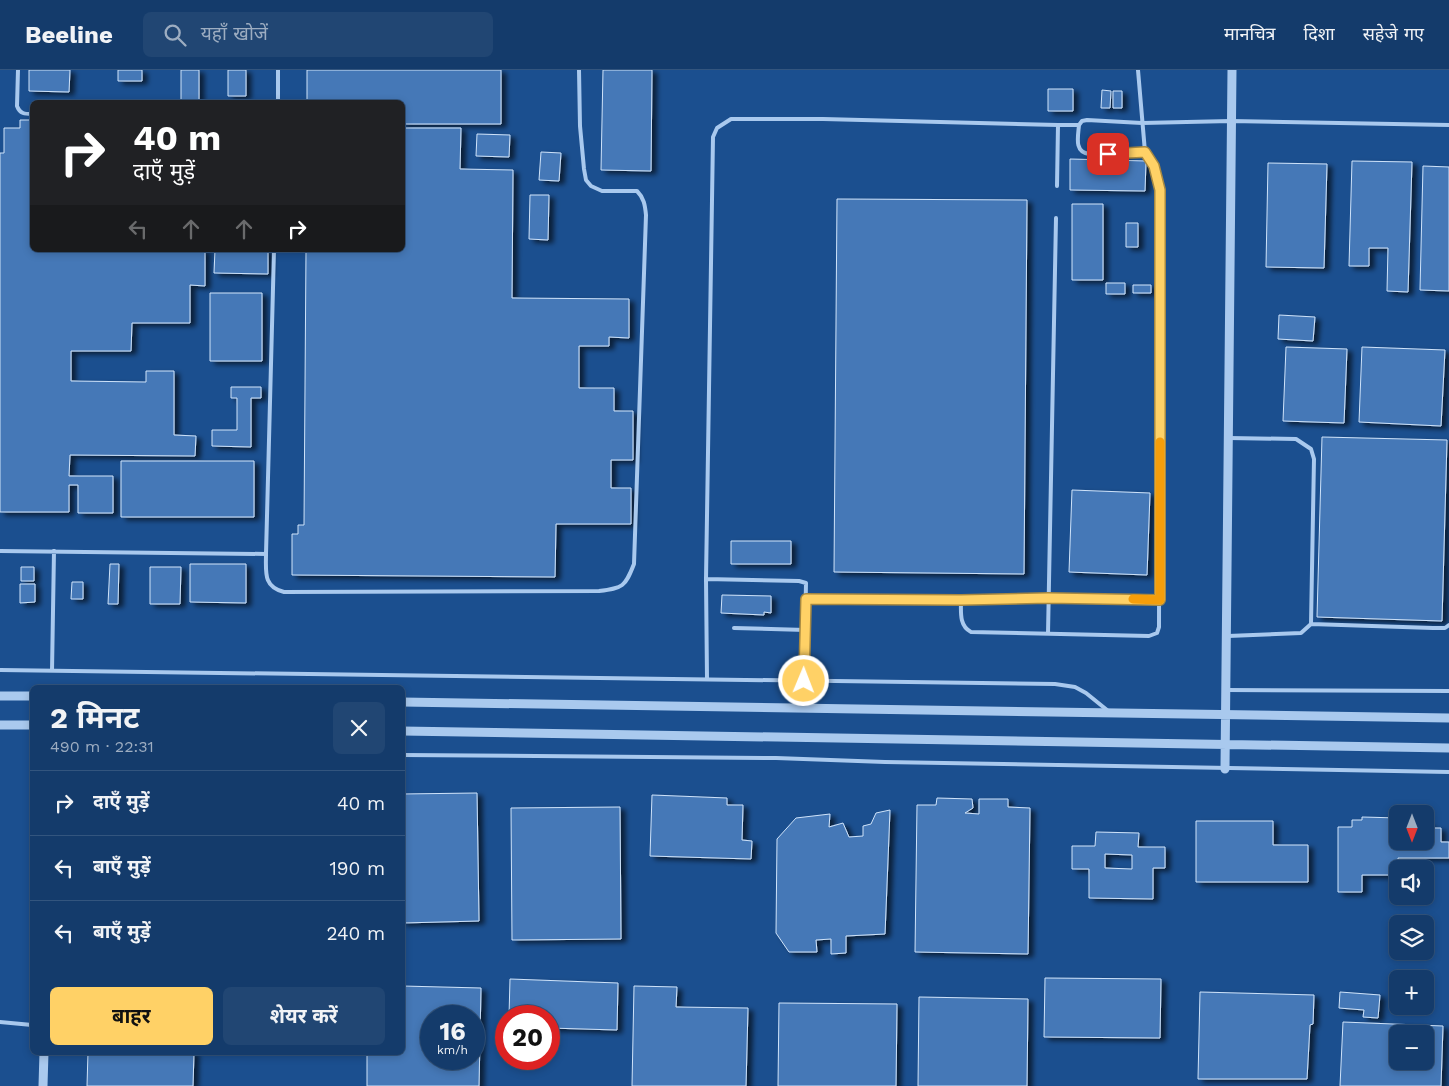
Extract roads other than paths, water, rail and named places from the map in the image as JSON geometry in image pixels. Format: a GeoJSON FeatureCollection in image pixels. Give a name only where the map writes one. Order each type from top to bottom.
{"type":"FeatureCollection","features":[{"type":"Feature","properties":{"kind":"street"},"geometry":{"type":"LineString","coordinates":[[1224,769],[1232,70]]}},
{"type":"Feature","properties":{"kind":"street"},"geometry":{"type":"LineString","coordinates":[[0,696],[30,696]]}},
{"type":"Feature","properties":{"kind":"street"},"geometry":{"type":"LineString","coordinates":[[405,702],[1449,718]]}},
{"type":"Feature","properties":{"kind":"street"},"geometry":{"type":"LineString","coordinates":[[0,725],[30,726]]}},
{"type":"Feature","properties":{"kind":"street"},"geometry":{"type":"LineString","coordinates":[[405,732],[1449,748]]}},
{"type":"Feature","properties":{"kind":"street"},"geometry":{"type":"LineString","coordinates":[[43,1086],[44,1055]]}},
{"type":"Feature","properties":{"kind":"lane"},"geometry":{"type":"LineString","coordinates":[[18,70],[17,106],[22,113],[30,114]]}},
{"type":"Feature","properties":{"kind":"lane"},"geometry":{"type":"LineString","coordinates":[[278,70],[278,100]]}},
{"type":"Feature","properties":{"kind":"lane"},"geometry":{"type":"LineString","coordinates":[[274,252],[266,554],[266,573],[271,587],[284,592],[599,591],[617,588],[628,579],[634,564],[646,225],[645,204],[637,190],[602,190],[591,186],[586,180],[580,126],[579,70]]}},
{"type":"Feature","properties":{"kind":"lane"},"geometry":{"type":"LineString","coordinates":[[961,600],[962,624],[965,629],[971,632],[1149,636],[1156,633],[1160,627],[1160,190],[1154,166],[1145,152],[1138,70]]}},
{"type":"Feature","properties":{"kind":"lane"},"geometry":{"type":"LineString","coordinates":[[707,679],[706,579],[713,137],[717,128],[731,119],[823,119],[1079,125]]}},
{"type":"Feature","properties":{"kind":"lane"},"geometry":{"type":"LineString","coordinates":[[1145,152],[1084,153],[1080,150],[1078,144],[1079,125],[1082,121],[1087,120],[1142,123],[1231,121],[1449,125]]}},
{"type":"Feature","properties":{"kind":"lane"},"geometry":{"type":"LineString","coordinates":[[1057,186],[1058,125]]}},
{"type":"Feature","properties":{"kind":"lane"},"geometry":{"type":"LineString","coordinates":[[1048,634],[1056,218]]}},
{"type":"Feature","properties":{"kind":"lane"},"geometry":{"type":"LineString","coordinates":[[1225,636],[1302,633],[1311,624],[1314,459],[1311,449],[1296,439],[1228,438]]}},
{"type":"Feature","properties":{"kind":"lane"},"geometry":{"type":"LineString","coordinates":[[0,551],[266,554]]}},
{"type":"Feature","properties":{"kind":"lane"},"geometry":{"type":"LineString","coordinates":[[52,671],[54,551]]}},
{"type":"Feature","properties":{"kind":"lane"},"geometry":{"type":"LineString","coordinates":[[706,579],[799,581],[806,583],[804,681]]}},
{"type":"Feature","properties":{"kind":"lane"},"geometry":{"type":"LineString","coordinates":[[806,599],[961,600],[1048,598],[1160,600]]}},
{"type":"Feature","properties":{"kind":"lane"},"geometry":{"type":"LineString","coordinates":[[1311,624],[1433,628],[1446,628],[1449,625]]}},
{"type":"Feature","properties":{"kind":"lane"},"geometry":{"type":"LineString","coordinates":[[734,628],[806,630]]}},
{"type":"Feature","properties":{"kind":"lane"},"geometry":{"type":"LineString","coordinates":[[0,670],[1055,684],[1075,687],[1086,693],[1111,713]]}},
{"type":"Feature","properties":{"kind":"lane"},"geometry":{"type":"LineString","coordinates":[[1225,690],[1449,691]]}},
{"type":"Feature","properties":{"kind":"lane"},"geometry":{"type":"LineString","coordinates":[[405,755],[776,758],[1224,769],[1449,772]]}},
{"type":"Feature","properties":{"kind":"lane"},"geometry":{"type":"LineString","coordinates":[[0,1022],[30,1024]]}}]}
